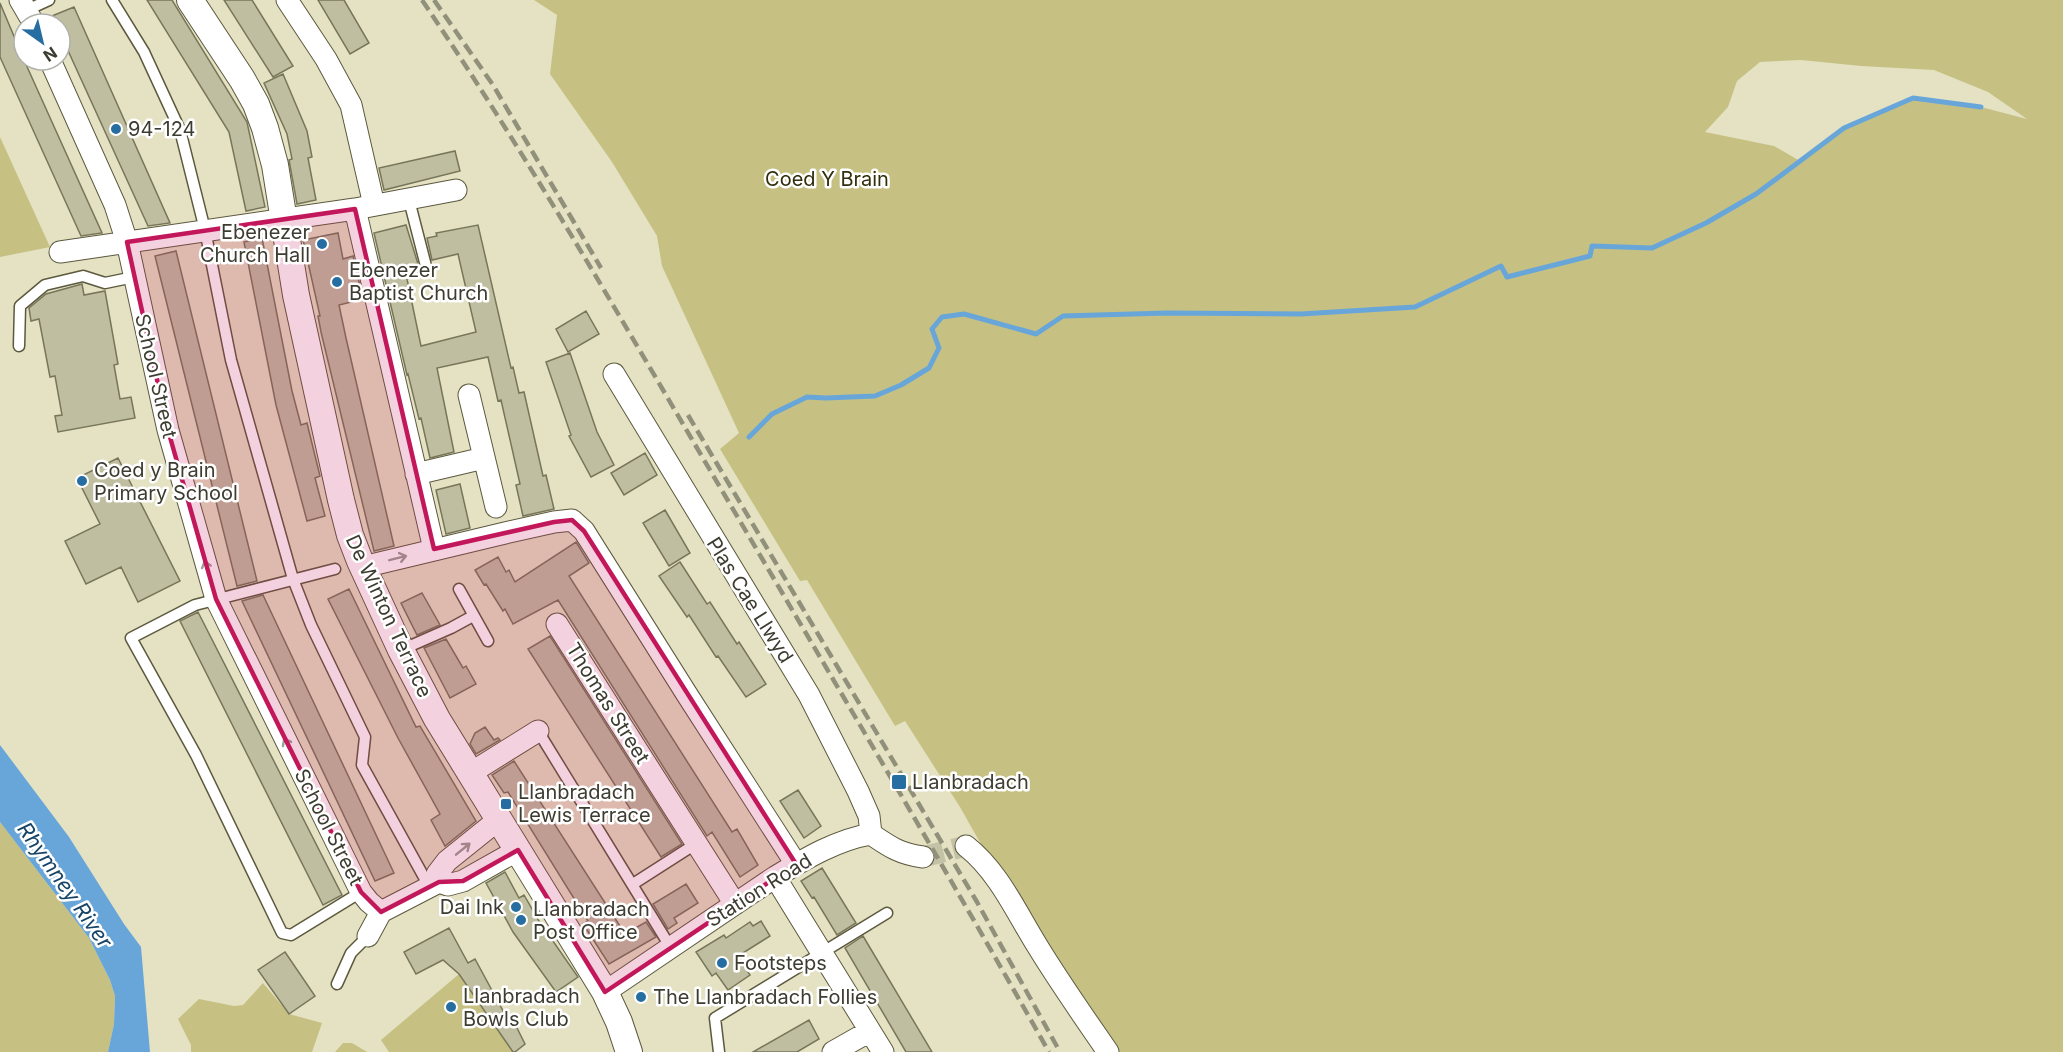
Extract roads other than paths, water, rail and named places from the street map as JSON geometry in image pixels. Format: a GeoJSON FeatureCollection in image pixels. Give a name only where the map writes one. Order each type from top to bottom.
{"type":"FeatureCollection","features":[{"type":"Feature","properties":{"kind":"street","name":"De Winton Terrace"},"geometry":{"type":"LineString","coordinates":[[190,0],[256,104],[265,128],[274,165],[297,295],[341,500],[350,535],[363,567],[401,650],[437,719],[605,992],[619,1022],[629,1052]]}},
{"type":"Feature","properties":{"kind":"street"},"geometry":{"type":"LineString","coordinates":[[287,0],[326,59],[351,105],[365,207],[416,474],[434,549]]}},
{"type":"Feature","properties":{"kind":"street","name":"School Street"},"geometry":{"type":"LineString","coordinates":[[55,72],[115,205],[127,242],[168,430],[216,599],[361,892],[381,912]]}},
{"type":"Feature","properties":{"kind":"street"},"geometry":{"type":"LineString","coordinates":[[60,252],[365,207],[456,190]]}},
{"type":"Feature","properties":{"kind":"street","name":"Plas Cae Llwyd"},"geometry":{"type":"LineString","coordinates":[[614,374],[809,695],[858,791],[869,816],[872,834]]}},
{"type":"Feature","properties":{"kind":"street"},"geometry":{"type":"LineString","coordinates":[[469,395],[496,507]]}},
{"type":"Feature","properties":{"kind":"street"},"geometry":{"type":"LineString","coordinates":[[416,474],[484,458]]}},
{"type":"Feature","properties":{"kind":"street"},"geometry":{"type":"LineString","coordinates":[[363,567],[554,522],[573,520],[584,531],[796,864]]}},
{"type":"Feature","properties":{"kind":"street","name":"Thomas Street"},"geometry":{"type":"LineString","coordinates":[[557,624],[735,904]]}},
{"type":"Feature","properties":{"kind":"street"},"geometry":{"type":"LineString","coordinates":[[469,774],[538,731]]}},
{"type":"Feature","properties":{"kind":"street"},"geometry":{"type":"LineString","coordinates":[[435,885],[437,874],[447,861],[498,820]]}},
{"type":"Feature","properties":{"kind":"street"},"geometry":{"type":"LineString","coordinates":[[872,834],[905,855],[923,857]]}},
{"type":"Feature","properties":{"kind":"street","name":"Station Road"},"geometry":{"type":"LineString","coordinates":[[605,992],[796,864],[852,837],[872,834]]}},
{"type":"Feature","properties":{"kind":"street"},"geometry":{"type":"LineString","coordinates":[[966,846],[980,857],[999,882],[1039,949],[1108,1052]]}},
{"type":"Feature","properties":{"kind":"street"},"geometry":{"type":"LineString","coordinates":[[368,936],[381,912],[435,885],[448,885],[463,881],[518,850]]}},
{"type":"Feature","properties":{"kind":"street"},"geometry":{"type":"LineString","coordinates":[[775,877],[883,1052]]}},
{"type":"Feature","properties":{"kind":"street"},"geometry":{"type":"LineString","coordinates":[[834,1052],[870,1031]]}},
{"type":"Feature","properties":{"kind":"lane"},"geometry":{"type":"LineString","coordinates":[[27,11],[49,0]]}},
{"type":"Feature","properties":{"kind":"lane"},"geometry":{"type":"LineString","coordinates":[[112,0],[144,52],[180,130],[205,230],[231,360],[293,579],[311,626],[366,737],[362,765],[435,885]]}},
{"type":"Feature","properties":{"kind":"lane"},"geometry":{"type":"LineString","coordinates":[[409,200],[427,270]]}},
{"type":"Feature","properties":{"kind":"lane"},"geometry":{"type":"LineString","coordinates":[[19,346],[20,306],[45,285],[83,276],[105,283],[134,277]]}},
{"type":"Feature","properties":{"kind":"lane"},"geometry":{"type":"LineString","coordinates":[[335,569],[195,605],[131,638],[196,755],[282,933],[291,935],[361,892]]}},
{"type":"Feature","properties":{"kind":"lane"},"geometry":{"type":"LineString","coordinates":[[459,589],[488,641]]}},
{"type":"Feature","properties":{"kind":"lane"},"geometry":{"type":"LineString","coordinates":[[401,650],[474,616]]}},
{"type":"Feature","properties":{"kind":"lane"},"geometry":{"type":"LineString","coordinates":[[538,731],[671,948]]}},
{"type":"Feature","properties":{"kind":"lane"},"geometry":{"type":"LineString","coordinates":[[633,884],[697,843]]}},
{"type":"Feature","properties":{"kind":"lane"},"geometry":{"type":"LineString","coordinates":[[719,1052],[715,1018],[887,913]]}},
{"type":"Feature","properties":{"kind":"lane"},"geometry":{"type":"LineString","coordinates":[[338,984],[351,952],[368,936]]}},
{"type":"Feature","properties":{"kind":"water","name":"Rhymney River"},"geometry":{"type":"Polygon","coordinates":[[[0,745],[69,837],[141,947],[150,1052],[108,1052],[114,1024],[115,996],[110,980],[89,938],[0,822],[0,745]]]}},
{"type":"Feature","properties":{"kind":"waterway"},"geometry":{"type":"LineString","coordinates":[[749,437],[772,414],[807,397],[875,396],[901,385],[929,368],[939,348],[932,329],[942,317],[964,314],[1036,334],[1063,316],[1167,313],[1301,314],[1415,307],[1501,266],[1507,277],[1590,256],[1592,246],[1652,248],[1706,223],[1756,194],[1844,128],[1913,98],[1981,107]]}},
{"type":"Feature","properties":{"kind":"tunnel"},"geometry":{"type":"LineString","coordinates":[[923,857],[966,846]]}},
{"type":"Feature","properties":{"kind":"railway"},"geometry":{"type":"LineString","coordinates":[[422,0],[502,122],[616,310],[1049,1052]]}},
{"type":"Feature","properties":{"kind":"railway"},"geometry":{"type":"LineString","coordinates":[[434,0],[493,85],[601,268]]}},
{"type":"Feature","properties":{"kind":"railway"},"geometry":{"type":"LineString","coordinates":[[688,415],[977,902],[1060,1052]]}},
{"type":"Feature","properties":{"kind":"place","name":"94-124"},"geometry":{"type":"Point","coordinates":[116,129]}},
{"type":"Feature","properties":{"kind":"place","name":"Ebenezer Church Hall"},"geometry":{"type":"Point","coordinates":[322,244]}},
{"type":"Feature","properties":{"kind":"place","name":"Ebenezer Baptist Church"},"geometry":{"type":"Point","coordinates":[337,282]}},
{"type":"Feature","properties":{"kind":"place","name":"Coed y Brain Primary School"},"geometry":{"type":"Point","coordinates":[82,481]}},
{"type":"Feature","properties":{"kind":"place","name":"Llanbradach"},"geometry":{"type":"Point","coordinates":[899,782]}},
{"type":"Feature","properties":{"kind":"place","name":"Llanbradach Lewis Terrace"},"geometry":{"type":"Point","coordinates":[506,804]}},
{"type":"Feature","properties":{"kind":"place","name":"Dai Ink"},"geometry":{"type":"Point","coordinates":[516,907]}},
{"type":"Feature","properties":{"kind":"place","name":"Llanbradach Post Office"},"geometry":{"type":"Point","coordinates":[521,920]}},
{"type":"Feature","properties":{"kind":"place","name":"Footsteps"},"geometry":{"type":"Point","coordinates":[722,963]}},
{"type":"Feature","properties":{"kind":"place","name":"The Llanbradach Follies"},"geometry":{"type":"Point","coordinates":[641,997]}},
{"type":"Feature","properties":{"kind":"place","name":"Llanbradach Bowls Club"},"geometry":{"type":"Point","coordinates":[451,1007]}},
{"type":"Feature","properties":{"kind":"park label","name":"Coed Y Brain"},"geometry":{"type":"Point","coordinates":[827,179]}}]}
